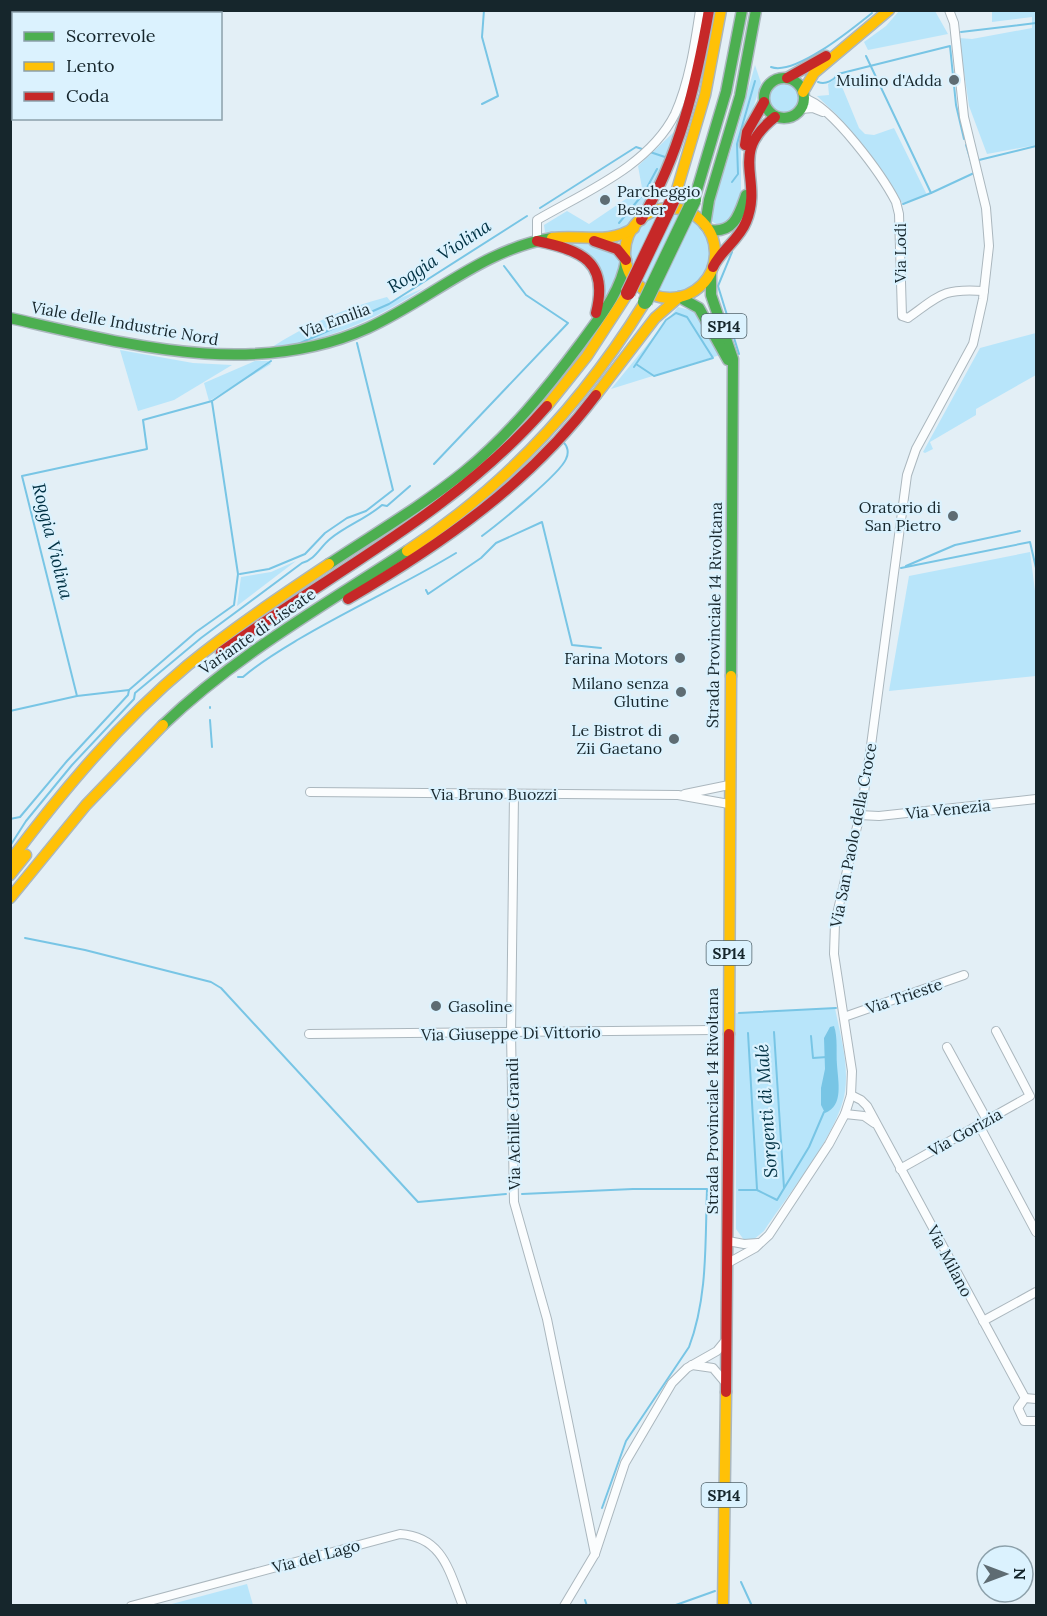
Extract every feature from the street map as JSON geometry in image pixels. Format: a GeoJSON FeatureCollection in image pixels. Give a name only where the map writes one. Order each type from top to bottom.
{"type":"FeatureCollection","features":[{"type":"Feature","properties":{"kind":"main road"},"geometry":{"type":"LineString","coordinates":[[10,861],[70,783],[158,692],[263,608],[465,471],[489,450],[562,368],[599,318],[623,274],[627,242],[664,180],[680,138],[695,85],[709,10]]}},
{"type":"Feature","properties":{"kind":"main road","name":"Variante di Liscate"},"geometry":{"type":"LineString","coordinates":[[10,875],[80,785],[111,751],[175,689],[253,628],[435,510],[493,460],[533,421],[600,340],[628,293],[676,193],[705,95],[721,10]]}},
{"type":"Feature","properties":{"kind":"main road","name":"Variante di Liscate"},"geometry":{"type":"LineString","coordinates":[[10,898],[56,840],[118,769],[174,713],[226,670],[284,629],[436,531],[496,482],[554,426],[615,352],[645,302],[694,200],[726,92],[742,10]]}},
{"type":"Feature","properties":{"kind":"main road"},"geometry":{"type":"LineString","coordinates":[[707,228],[709,200],[740,96],[756,10]]}},
{"type":"Feature","properties":{"kind":"main road"},"geometry":{"type":"LineString","coordinates":[[748,165],[753,136],[761,127],[776,117],[791,117],[803,99],[813,74],[889,10]]}},
{"type":"Feature","properties":{"kind":"main road"},"geometry":{"type":"LineString","coordinates":[[776,117],[768,111],[764,102],[764,94],[769,84],[777,79],[787,78],[847,46]]}},
{"type":"Feature","properties":{"kind":"main road"},"geometry":{"type":"LineString","coordinates":[[787,78],[797,82],[803,99]]}},
{"type":"Feature","properties":{"kind":"main road"},"geometry":{"type":"LineString","coordinates":[[118,769],[249,659],[440,543],[498,498],[572,425],[661,312],[679,297],[697,289],[712,270],[717,257],[737,237],[747,221],[750,205],[745,139],[764,102]]}},
{"type":"Feature","properties":{"kind":"main road"},"geometry":{"type":"LineString","coordinates":[[707,228],[721,232],[732,228],[749,187]]}},
{"type":"Feature","properties":{"kind":"main road"},"geometry":{"type":"LineString","coordinates":[[637,224],[656,211],[673,208],[690,213],[707,228],[715,246],[712,270]]}},
{"type":"Feature","properties":{"kind":"main road","name":"Via Emilia"},"geometry":{"type":"LineString","coordinates":[[269,356],[309,349],[355,334],[387,318],[454,278],[507,252],[537,241],[618,236],[637,224]]}},
{"type":"Feature","properties":{"kind":"main road","name":"Via Emilia"},"geometry":{"type":"LineString","coordinates":[[583,237],[614,247],[626,260]]}},
{"type":"Feature","properties":{"kind":"main road"},"geometry":{"type":"LineString","coordinates":[[537,241],[566,246],[583,255],[596,269],[600,284],[596,314],[562,368]]}},
{"type":"Feature","properties":{"kind":"main road"},"geometry":{"type":"LineString","coordinates":[[626,260],[632,276],[646,290],[663,297],[679,297]]}},
{"type":"Feature","properties":{"kind":"main road","name":"Strada Provinciale 14 Rivoltana"},"geometry":{"type":"LineString","coordinates":[[712,270],[710,290],[731,346],[733,380],[728,1263],[723,1605]]}},
{"type":"Feature","properties":{"kind":"main road","name":"Strada Provinciale 14 Rivoltana"},"geometry":{"type":"LineString","coordinates":[[679,297],[692,302],[702,312],[723,348],[733,380]]}},
{"type":"Feature","properties":{"kind":"main road","name":"Viale delle Industrie Nord"},"geometry":{"type":"LineString","coordinates":[[10,318],[188,354],[223,358],[269,356]]}},
{"type":"Feature","properties":{"kind":"street"},"geometry":{"type":"LineString","coordinates":[[537,241],[537,220],[623,169],[647,150],[666,128],[680,99],[700,10]]}},
{"type":"Feature","properties":{"kind":"street"},"geometry":{"type":"LineString","coordinates":[[847,46],[856,31],[881,10]]}},
{"type":"Feature","properties":{"kind":"street","name":"Via San Paolo della Croce"},"geometry":{"type":"LineString","coordinates":[[728,1263],[763,1242],[829,1144],[845,1114],[851,1095],[852,1071],[834,954],[835,923],[870,753],[907,475],[918,443],[972,347],[984,291],[989,228],[964,117],[954,22],[949,10]]}},
{"type":"Feature","properties":{"kind":"street","name":"Via Lodi"},"geometry":{"type":"LineString","coordinates":[[803,99],[834,119],[892,195],[898,208],[902,316],[908,318],[938,296],[952,290],[984,291]]}},
{"type":"Feature","properties":{"kind":"street","name":"Via Bruno Buozzi"},"geometry":{"type":"LineString","coordinates":[[678,795],[729,785]]}},
{"type":"Feature","properties":{"kind":"street","name":"Via Bruno Buozzi"},"geometry":{"type":"LineString","coordinates":[[309,792],[678,795],[729,804]]}},
{"type":"Feature","properties":{"kind":"street","name":"Via Achille Grandi"},"geometry":{"type":"LineString","coordinates":[[514,794],[511,1033],[514,1202],[546,1319],[595,1554]]}},
{"type":"Feature","properties":{"kind":"street","name":"Via Venezia"},"geometry":{"type":"LineString","coordinates":[[859,815],[898,814],[1036,799]]}},
{"type":"Feature","properties":{"kind":"street","name":"Via Trieste"},"geometry":{"type":"LineString","coordinates":[[844,1017],[964,975]]}},
{"type":"Feature","properties":{"kind":"street","name":"Via Giuseppe Di Vittorio"},"geometry":{"type":"LineString","coordinates":[[309,1034],[714,1030]]}},
{"type":"Feature","properties":{"kind":"street","name":"Via Gorizia"},"geometry":{"type":"LineString","coordinates":[[900,1169],[1030,1096],[996,1031]]}},
{"type":"Feature","properties":{"kind":"street"},"geometry":{"type":"LineString","coordinates":[[947,1047],[987,1120]]}},
{"type":"Feature","properties":{"kind":"street","name":"Via Milano"},"geometry":{"type":"LineString","coordinates":[[851,1095],[865,1104],[1025,1398],[1019,1404],[1019,1414],[1026,1421],[1036,1421]]}},
{"type":"Feature","properties":{"kind":"street"},"geometry":{"type":"LineString","coordinates":[[845,1114],[864,1116],[876,1124]]}},
{"type":"Feature","properties":{"kind":"street"},"geometry":{"type":"LineString","coordinates":[[979,1125],[1036,1232]]}},
{"type":"Feature","properties":{"kind":"street"},"geometry":{"type":"LineString","coordinates":[[728,1241],[744,1244],[763,1242]]}},
{"type":"Feature","properties":{"kind":"street"},"geometry":{"type":"LineString","coordinates":[[983,1321],[1036,1292]]}},
{"type":"Feature","properties":{"kind":"street"},"geometry":{"type":"LineString","coordinates":[[564,1605],[595,1554],[627,1458],[672,1383],[691,1366],[717,1351],[726,1338]]}},
{"type":"Feature","properties":{"kind":"street"},"geometry":{"type":"LineString","coordinates":[[691,1366],[713,1368],[720,1373],[726,1384]]}},
{"type":"Feature","properties":{"kind":"street"},"geometry":{"type":"LineString","coordinates":[[1025,1398],[1036,1399]]}},
{"type":"Feature","properties":{"kind":"street","name":"Via del Lago"},"geometry":{"type":"LineString","coordinates":[[131,1605],[400,1534],[421,1538],[437,1550],[444,1560],[463,1605]]}},
{"type":"Feature","properties":{"kind":"shaded area"},"geometry":{"type":"Polygon","coordinates":[[[899,11],[935,11],[948,34],[868,50],[864,42],[886,26],[899,11]]]}},
{"type":"Feature","properties":{"kind":"shaded area"},"geometry":{"type":"Polygon","coordinates":[[[992,11],[1036,11],[1036,145],[987,154],[969,106],[959,38],[972,39],[1032,28],[1032,17],[992,22],[992,11]]]}},
{"type":"Feature","properties":{"kind":"shaded area"},"geometry":{"type":"Polygon","coordinates":[[[755,65],[761,83],[741,147],[741,194],[729,222],[718,225],[711,221],[712,208],[755,65]]]}},
{"type":"Feature","properties":{"kind":"shaded area"},"geometry":{"type":"Polygon","coordinates":[[[838,77],[859,128],[865,134],[874,135],[894,128],[927,195],[902,203],[838,116],[817,96],[829,95],[828,84],[838,77]]]}},
{"type":"Feature","properties":{"kind":"shaded area"},"geometry":{"type":"Polygon","coordinates":[[[784,83],[795,87],[799,98],[795,109],[784,113],[773,109],[769,98],[773,87],[784,83]]]}},
{"type":"Feature","properties":{"kind":"shaded area"},"geometry":{"type":"Polygon","coordinates":[[[675,131],[653,186],[628,225],[613,232],[545,232],[544,225],[567,211],[589,224],[642,188],[638,166],[675,131]]]}},
{"type":"Feature","properties":{"kind":"shaded area"},"geometry":{"type":"Polygon","coordinates":[[[671,213],[686,216],[699,225],[708,238],[711,253],[708,268],[699,281],[686,290],[671,293],[656,290],[643,281],[634,268],[631,253],[634,238],[643,225],[656,216],[671,213]]]}},
{"type":"Feature","properties":{"kind":"shaded area"},"geometry":{"type":"Polygon","coordinates":[[[560,242],[600,247],[614,253],[620,259],[620,269],[603,304],[604,282],[560,242]]]}},
{"type":"Feature","properties":{"kind":"shaded area"},"geometry":{"type":"Polygon","coordinates":[[[424,288],[350,328],[311,341],[269,349],[297,332],[341,312],[387,297],[391,302],[424,288]]]}},
{"type":"Feature","properties":{"kind":"shaded area"},"geometry":{"type":"Polygon","coordinates":[[[678,307],[694,311],[720,355],[611,389],[678,307]]]}},
{"type":"Feature","properties":{"kind":"shaded area"},"geometry":{"type":"Polygon","coordinates":[[[1036,333],[1036,375],[976,409],[976,415],[930,442],[933,449],[923,452],[980,348],[1036,333]]]}},
{"type":"Feature","properties":{"kind":"shaded area"},"geometry":{"type":"Polygon","coordinates":[[[120,350],[193,363],[232,365],[174,400],[138,411],[120,350]]]}},
{"type":"Feature","properties":{"kind":"shaded area"},"geometry":{"type":"Polygon","coordinates":[[[255,361],[268,361],[271,364],[209,401],[204,383],[255,361]]]}},
{"type":"Feature","properties":{"kind":"shaded area"},"geometry":{"type":"Polygon","coordinates":[[[1030,552],[1036,599],[1036,676],[889,691],[909,576],[1030,552]]]}},
{"type":"Feature","properties":{"kind":"shaded area"},"geometry":{"type":"Polygon","coordinates":[[[296,561],[237,606],[241,577],[271,572],[296,561]]]}},
{"type":"Feature","properties":{"kind":"shaded area"},"geometry":{"type":"Polygon","coordinates":[[[835,1008],[846,1070],[845,1091],[841,1107],[823,1144],[764,1231],[753,1240],[744,1240],[736,1229],[736,1013],[835,1008]]]}},
{"type":"Feature","properties":{"kind":"shaded area"},"geometry":{"type":"Polygon","coordinates":[[[834,1026],[839,1085],[835,1105],[825,1113],[821,1105],[821,1088],[825,1069],[824,1038],[830,1027],[834,1026]]]}},
{"type":"Feature","properties":{"kind":"shaded area"},"geometry":{"type":"Polygon","coordinates":[[[247,1584],[253,1605],[168,1605],[247,1584]]]}},
{"type":"Feature","properties":{"kind":"waterway"},"geometry":{"type":"LineString","coordinates":[[482,104],[498,96],[482,37],[484,10]]}},
{"type":"Feature","properties":{"kind":"waterway"},"geometry":{"type":"LineString","coordinates":[[771,67],[781,68],[794,65],[808,58],[872,13]]}},
{"type":"Feature","properties":{"kind":"waterway"},"geometry":{"type":"LineString","coordinates":[[961,32],[1036,23]]}},
{"type":"Feature","properties":{"kind":"waterway","name":"Roggia Violina"},"geometry":{"type":"LineString","coordinates":[[818,82],[827,82],[838,74],[950,46],[956,105],[964,139]]}},
{"type":"Feature","properties":{"kind":"waterway"},"geometry":{"type":"LineString","coordinates":[[866,56],[931,193],[974,173]]}},
{"type":"Feature","properties":{"kind":"waterway","name":"Roggia Violina"},"geometry":{"type":"LineString","coordinates":[[732,182],[738,174],[737,144],[755,81]]}},
{"type":"Feature","properties":{"kind":"waterway","name":"Roggia Violina"},"geometry":{"type":"LineString","coordinates":[[966,145],[973,168]]}},
{"type":"Feature","properties":{"kind":"waterway","name":"Roggia Violina"},"geometry":{"type":"LineString","coordinates":[[979,160],[1036,146]]}},
{"type":"Feature","properties":{"kind":"waterway","name":"Roggia Violina"},"geometry":{"type":"LineString","coordinates":[[540,208],[636,147],[645,150]]}},
{"type":"Feature","properties":{"kind":"waterway","name":"Roggia Violina"},"geometry":{"type":"LineString","coordinates":[[650,152],[668,158]]}},
{"type":"Feature","properties":{"kind":"waterway"},"geometry":{"type":"LineString","coordinates":[[619,223],[644,193],[657,169]]}},
{"type":"Feature","properties":{"kind":"waterway"},"geometry":{"type":"LineString","coordinates":[[903,204],[931,193]]}},
{"type":"Feature","properties":{"kind":"waterway","name":"Roggia Violina"},"geometry":{"type":"LineString","coordinates":[[298,344],[389,304],[527,216]]}},
{"type":"Feature","properties":{"kind":"waterway"},"geometry":{"type":"LineString","coordinates":[[732,252],[718,286],[739,354]]}},
{"type":"Feature","properties":{"kind":"waterway"},"geometry":{"type":"LineString","coordinates":[[434,464],[568,323],[526,295],[504,266]]}},
{"type":"Feature","properties":{"kind":"waterway"},"geometry":{"type":"LineString","coordinates":[[634,367],[666,320],[676,313],[687,317],[713,358],[654,376],[636,364]]}},
{"type":"Feature","properties":{"kind":"waterway"},"geometry":{"type":"LineString","coordinates":[[240,574],[269,569],[305,554],[325,533],[347,518],[366,511],[393,490],[357,343]]}},
{"type":"Feature","properties":{"kind":"waterway","name":"Roggia Violina"},"geometry":{"type":"LineString","coordinates":[[77,696],[22,476],[147,449],[143,420],[212,401],[271,361]]}},
{"type":"Feature","properties":{"kind":"waterway","name":"Roggia Violina"},"geometry":{"type":"LineString","coordinates":[[10,819],[20,817],[67,761],[128,695],[129,690],[196,632],[234,605],[238,574],[212,402]]}},
{"type":"Feature","properties":{"kind":"waterway"},"geometry":{"type":"LineString","coordinates":[[482,536],[553,476],[566,459],[568,452],[563,442]]}},
{"type":"Feature","properties":{"kind":"waterway"},"geometry":{"type":"LineString","coordinates":[[10,846],[26,821],[72,765],[134,699],[135,693],[201,638],[310,559],[336,534],[382,505],[387,506],[410,486]]}},
{"type":"Feature","properties":{"kind":"waterway"},"geometry":{"type":"LineString","coordinates":[[426,590],[428,594],[481,558],[496,543],[542,522],[572,645],[601,648]]}},
{"type":"Feature","properties":{"kind":"waterway"},"geometry":{"type":"LineString","coordinates":[[906,566],[955,545],[1020,531]]}},
{"type":"Feature","properties":{"kind":"waterway"},"geometry":{"type":"LineString","coordinates":[[901,568],[1030,542],[1036,568]]}},
{"type":"Feature","properties":{"kind":"waterway"},"geometry":{"type":"LineString","coordinates":[[238,677],[243,677],[256,666],[319,628],[456,553]]}},
{"type":"Feature","properties":{"kind":"waterway","name":"Roggia Violina"},"geometry":{"type":"LineString","coordinates":[[10,711],[77,696],[129,690]]}},
{"type":"Feature","properties":{"kind":"waterway"},"geometry":{"type":"LineString","coordinates":[[210,720],[212,747]]}},
{"type":"Feature","properties":{"kind":"waterway"},"geometry":{"type":"LineString","coordinates":[[25,938],[85,950],[211,982],[221,988],[418,1202],[506,1194]]}},
{"type":"Feature","properties":{"kind":"waterway"},"geometry":{"type":"LineString","coordinates":[[739,1013],[836,1008]]}},
{"type":"Feature","properties":{"kind":"waterway","name":"Sorgenti di Malé"},"geometry":{"type":"LineString","coordinates":[[774,1032],[784,1188]]}},
{"type":"Feature","properties":{"kind":"waterway","name":"Sorgenti di Malé"},"geometry":{"type":"LineString","coordinates":[[748,1033],[757,1189]]}},
{"type":"Feature","properties":{"kind":"waterway"},"geometry":{"type":"LineString","coordinates":[[811,1036],[813,1058],[827,1057]]}},
{"type":"Feature","properties":{"kind":"waterway"},"geometry":{"type":"LineString","coordinates":[[739,1190],[757,1190],[777,1200],[809,1147],[824,1112]]}},
{"type":"Feature","properties":{"kind":"waterway"},"geometry":{"type":"LineString","coordinates":[[522,1194],[633,1189],[715,1189]]}},
{"type":"Feature","properties":{"kind":"waterway"},"geometry":{"type":"LineString","coordinates":[[602,1508],[626,1441],[689,1347],[703,1289],[707,1189]]}},
{"type":"Feature","properties":{"kind":"waterway"},"geometry":{"type":"LineString","coordinates":[[741,1582],[752,1606]]}},
{"type":"Feature","properties":{"kind":"waterway"},"geometry":{"type":"LineString","coordinates":[[673,1606],[715,1591]]}},
{"type":"Feature","properties":{"kind":"waterway"},"geometry":{"type":"LineString","coordinates":[[585,1600],[587,1606]]}},
{"type":"Feature","properties":{"kind":"traffic: fast"},"geometry":{"type":"LineString","coordinates":[[694,200],[726,92],[742,10]]}},
{"type":"Feature","properties":{"kind":"traffic: fast"},"geometry":{"type":"LineString","coordinates":[[705,225],[709,200],[740,96],[756,10]]}},
{"type":"Feature","properties":{"kind":"traffic: fast"},"geometry":{"type":"LineString","coordinates":[[784,78],[792,79],[798,84],[803,90],[804,98],[803,106],[798,112],[792,117],[784,118],[776,117],[770,112],[765,106],[764,98],[765,90],[770,84],[776,79],[784,78]]}},
{"type":"Feature","properties":{"kind":"traffic: fast"},"geometry":{"type":"LineString","coordinates":[[709,230],[724,229],[730,226],[738,216],[746,195]]}},
{"type":"Feature","properties":{"kind":"traffic: fast"},"geometry":{"type":"LineString","coordinates":[[645,302],[694,200]]}},
{"type":"Feature","properties":{"kind":"traffic: fast"},"geometry":{"type":"LineString","coordinates":[[10,318],[99,338],[190,352],[235,355],[280,352],[324,344],[368,328],[391,317],[480,264],[527,244],[552,238]]}},
{"type":"Feature","properties":{"kind":"traffic: fast"},"geometry":{"type":"LineString","coordinates":[[329,564],[448,484],[481,458],[512,427],[554,378],[602,314],[619,283],[626,260]]}},
{"type":"Feature","properties":{"kind":"traffic: fast"},"geometry":{"type":"LineString","coordinates":[[711,273],[711,295],[733,359],[731,676]]}},
{"type":"Feature","properties":{"kind":"traffic: fast"},"geometry":{"type":"LineString","coordinates":[[679,297],[699,308],[728,360]]}},
{"type":"Feature","properties":{"kind":"traffic: fast"},"geometry":{"type":"LineString","coordinates":[[163,725],[220,676],[250,654],[407,551]]}},
{"type":"Feature","properties":{"kind":"traffic: slow"},"geometry":{"type":"LineString","coordinates":[[676,193],[705,95],[721,10]]}},
{"type":"Feature","properties":{"kind":"traffic: slow"},"geometry":{"type":"LineString","coordinates":[[803,92],[814,73],[889,10]]}},
{"type":"Feature","properties":{"kind":"traffic: slow"},"geometry":{"type":"LineString","coordinates":[[670,208],[687,212],[702,221],[711,236],[715,253],[711,270],[702,285],[687,294],[670,298],[653,294],[638,285],[629,270],[625,253],[629,236],[638,221],[653,212],[670,208]]}},
{"type":"Feature","properties":{"kind":"traffic: slow"},"geometry":{"type":"LineString","coordinates":[[552,238],[604,238],[634,228]]}},
{"type":"Feature","properties":{"kind":"traffic: slow"},"geometry":{"type":"LineString","coordinates":[[547,406],[587,356],[628,293]]}},
{"type":"Feature","properties":{"kind":"traffic: slow"},"geometry":{"type":"LineString","coordinates":[[596,395],[655,318],[679,297]]}},
{"type":"Feature","properties":{"kind":"traffic: slow"},"geometry":{"type":"LineString","coordinates":[[407,551],[477,499],[540,440],[596,374],[645,302]]}},
{"type":"Feature","properties":{"kind":"traffic: slow"},"geometry":{"type":"LineString","coordinates":[[10,861],[93,758],[163,687],[222,639],[329,564]]}},
{"type":"Feature","properties":{"kind":"traffic: slow"},"geometry":{"type":"LineString","coordinates":[[729,1034],[731,676]]}},
{"type":"Feature","properties":{"kind":"traffic: slow"},"geometry":{"type":"LineString","coordinates":[[10,898],[86,805],[163,725]]}},
{"type":"Feature","properties":{"kind":"traffic: slow"},"geometry":{"type":"LineString","coordinates":[[10,875],[26,855]]}},
{"type":"Feature","properties":{"kind":"traffic: slow"},"geometry":{"type":"LineString","coordinates":[[723,1606],[726,1392]]}},
{"type":"Feature","properties":{"kind":"traffic: jam"},"geometry":{"type":"LineString","coordinates":[[641,220],[666,170],[685,118],[709,10]]}},
{"type":"Feature","properties":{"kind":"traffic: jam"},"geometry":{"type":"LineString","coordinates":[[787,78],[826,56]]}},
{"type":"Feature","properties":{"kind":"traffic: jam"},"geometry":{"type":"LineString","coordinates":[[745,145],[747,132],[764,102]]}},
{"type":"Feature","properties":{"kind":"traffic: jam"},"geometry":{"type":"LineString","coordinates":[[713,267],[746,222],[751,192],[749,155],[761,131],[775,117]]}},
{"type":"Feature","properties":{"kind":"traffic: jam"},"geometry":{"type":"LineString","coordinates":[[628,293],[676,193]]}},
{"type":"Feature","properties":{"kind":"traffic: jam"},"geometry":{"type":"LineString","coordinates":[[537,241],[567,249],[588,261],[595,270],[599,282],[596,313]]}},
{"type":"Feature","properties":{"kind":"traffic: jam"},"geometry":{"type":"LineString","coordinates":[[594,241],[617,249],[626,260]]}},
{"type":"Feature","properties":{"kind":"traffic: jam"},"geometry":{"type":"LineString","coordinates":[[348,599],[417,556],[513,484],[543,456],[596,395]]}},
{"type":"Feature","properties":{"kind":"traffic: jam"},"geometry":{"type":"LineString","coordinates":[[221,652],[433,509],[511,443],[547,406]]}},
{"type":"Feature","properties":{"kind":"traffic: jam"},"geometry":{"type":"LineString","coordinates":[[726,1392],[729,1034]]}},
{"type":"Feature","properties":{"kind":"place","name":"Mulino d'Adda"},"geometry":{"type":"Point","coordinates":[954,80]}},
{"type":"Feature","properties":{"kind":"place","name":"Parcheggio Besser"},"geometry":{"type":"Point","coordinates":[605,200]}},
{"type":"Feature","properties":{"kind":"place","name":"Oratorio di San Pietro"},"geometry":{"type":"Point","coordinates":[953,516]}},
{"type":"Feature","properties":{"kind":"place","name":"Farina Motors"},"geometry":{"type":"Point","coordinates":[680,658]}},
{"type":"Feature","properties":{"kind":"place","name":"Milano senza Glutine"},"geometry":{"type":"Point","coordinates":[681,692]}},
{"type":"Feature","properties":{"kind":"place","name":"Le Bistrot di Zii Gaetano"},"geometry":{"type":"Point","coordinates":[674,739]}},
{"type":"Feature","properties":{"kind":"place","name":"Gasoline"},"geometry":{"type":"Point","coordinates":[436,1006]}}]}
